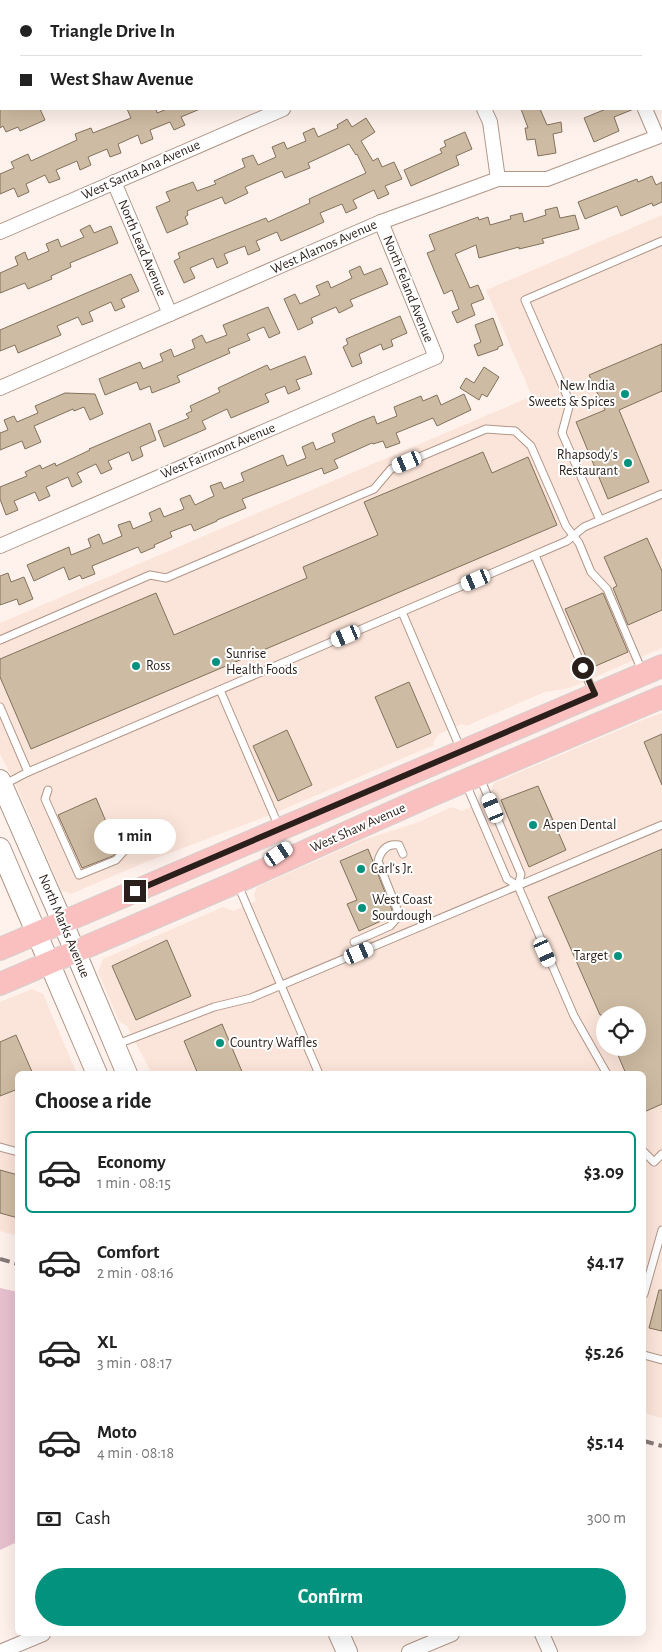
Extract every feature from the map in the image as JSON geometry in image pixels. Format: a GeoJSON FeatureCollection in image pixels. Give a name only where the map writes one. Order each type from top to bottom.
{"type":"FeatureCollection","features":[{"type":"Feature","properties":{"kind":"main road"},"geometry":{"type":"LineString","coordinates":[[0,949],[653,670]]}},
{"type":"Feature","properties":{"kind":"main road"},"geometry":{"type":"LineString","coordinates":[[472,778],[468,770],[477,760],[585,713],[595,694]]}},
{"type":"Feature","properties":{"kind":"main road","name":"West Shaw Avenue"},"geometry":{"type":"LineString","coordinates":[[0,984],[662,697]]}},
{"type":"Feature","properties":{"kind":"main road"},"geometry":{"type":"LineString","coordinates":[[236,882],[308,834],[453,771],[461,763],[462,751]]}},
{"type":"Feature","properties":{"kind":"main road","name":"North Marks Avenue"},"geometry":{"type":"LineString","coordinates":[[1,782],[126,1071]]}},
{"type":"Feature","properties":{"kind":"main road","name":"North Marks Avenue"},"geometry":{"type":"LineString","coordinates":[[0,848],[96,1071]]}},
{"type":"Feature","properties":{"kind":"main road"},"geometry":{"type":"LineString","coordinates":[[340,1636],[347,1652]]}},
{"type":"Feature","properties":{"kind":"street","name":"West Santa Ana Avenue"},"geometry":{"type":"LineString","coordinates":[[0,232],[281,110]]}},
{"type":"Feature","properties":{"kind":"street"},"geometry":{"type":"LineString","coordinates":[[484,110],[490,122],[498,179]]}},
{"type":"Feature","properties":{"kind":"street","name":"West Alamos Avenue"},"geometry":{"type":"LineString","coordinates":[[0,388],[381,222],[498,179],[547,179],[657,137],[645,110]]}},
{"type":"Feature","properties":{"kind":"street","name":"North Lead Avenue"},"geometry":{"type":"LineString","coordinates":[[114,182],[170,314]]}},
{"type":"Feature","properties":{"kind":"street","name":"North Feland Avenue"},"geometry":{"type":"LineString","coordinates":[[381,222],[436,357]]}},
{"type":"Feature","properties":{"kind":"street","name":"West Fairmont Avenue"},"geometry":{"type":"LineString","coordinates":[[0,546],[436,357]]}},
{"type":"Feature","properties":{"kind":"street"},"geometry":{"type":"LineString","coordinates":[[0,1652],[38,1636]]}},
{"type":"Feature","properties":{"kind":"street"},"geometry":{"type":"LineString","coordinates":[[410,1652],[447,1636]]}},
{"type":"Feature","properties":{"kind":"street"},"geometry":{"type":"LineString","coordinates":[[543,1636],[550,1652]]}},
{"type":"Feature","properties":{"kind":"lane"},"geometry":{"type":"LineString","coordinates":[[600,520],[562,433],[570,403],[525,300],[662,241]]}},
{"type":"Feature","properties":{"kind":"lane"},"geometry":{"type":"LineString","coordinates":[[0,640],[150,575],[166,578],[374,489],[391,469],[486,429],[514,431],[531,446],[566,526],[579,544],[591,572],[607,589],[653,670]]}},
{"type":"Feature","properties":{"kind":"lane"},"geometry":{"type":"LineString","coordinates":[[1,782],[567,542],[584,527],[662,494]]}},
{"type":"Feature","properties":{"kind":"lane"},"geometry":{"type":"LineString","coordinates":[[535,555],[595,694]]}},
{"type":"Feature","properties":{"kind":"lane"},"geometry":{"type":"LineString","coordinates":[[402,612],[462,751]]}},
{"type":"Feature","properties":{"kind":"lane"},"geometry":{"type":"LineString","coordinates":[[220,690],[280,828]]}},
{"type":"Feature","properties":{"kind":"lane"},"geometry":{"type":"LineString","coordinates":[[0,706],[28,772]]}},
{"type":"Feature","properties":{"kind":"lane"},"geometry":{"type":"LineString","coordinates":[[472,778],[507,879],[518,886],[574,1016],[605,1071]]}},
{"type":"Feature","properties":{"kind":"lane"},"geometry":{"type":"LineString","coordinates":[[472,778],[521,874],[518,886]]}},
{"type":"Feature","properties":{"kind":"lane"},"geometry":{"type":"LineString","coordinates":[[48,790],[45,799],[79,875],[116,860],[133,841]]}},
{"type":"Feature","properties":{"kind":"lane"},"geometry":{"type":"LineString","coordinates":[[115,1045],[214,1006],[251,998],[662,825]]}},
{"type":"Feature","properties":{"kind":"lane"},"geometry":{"type":"LineString","coordinates":[[354,942],[390,926],[397,918],[397,908],[378,861],[384,849],[389,845],[400,845],[403,854]]}},
{"type":"Feature","properties":{"kind":"lane"},"geometry":{"type":"LineString","coordinates":[[236,882],[318,1071]]}},
{"type":"Feature","properties":{"kind":"lane"},"geometry":{"type":"LineString","coordinates":[[0,1147],[15,1151]]}},
{"type":"Feature","properties":{"kind":"lane"},"geometry":{"type":"LineString","coordinates":[[646,1154],[654,1162],[662,1164]]}},
{"type":"Feature","properties":{"kind":"lane"},"geometry":{"type":"LineString","coordinates":[[654,1162],[662,1154]]}},
{"type":"Feature","properties":{"kind":"lane"},"geometry":{"type":"LineString","coordinates":[[646,1287],[662,1230]]}},
{"type":"Feature","properties":{"kind":"lane"},"geometry":{"type":"LineString","coordinates":[[646,1356],[662,1360]]}},
{"type":"Feature","properties":{"kind":"shaded area"},"geometry":{"type":"Polygon","coordinates":[[[662,215],[662,648],[570,688],[545,692],[466,726],[462,724],[439,734],[433,743],[434,745],[270,815],[141,864],[71,894],[61,890],[15,783],[0,754],[0,623],[532,396],[486,290],[662,215]]]}},
{"type":"Feature","properties":{"kind":"shaded area"},"geometry":{"type":"Polygon","coordinates":[[[662,713],[662,1418],[646,1414],[646,1071],[150,1071],[127,1026],[119,1021],[98,972],[103,959],[223,907],[233,911],[256,901],[254,895],[257,887],[363,840],[416,823],[452,807],[462,811],[493,797],[491,791],[494,783],[662,713]]]}},
{"type":"Feature","properties":{"kind":"shaded area"},"geometry":{"type":"Polygon","coordinates":[[[32,989],[43,994],[76,1071],[15,1071],[15,1235],[0,1231],[0,1002],[32,989]]]}},
{"type":"Feature","properties":{"kind":"shaded area"},"geometry":{"type":"Polygon","coordinates":[[[0,1288],[15,1291],[15,1543],[0,1550],[0,1288]]]}},
{"type":"Feature","properties":{"kind":"building"},"geometry":{"type":"Polygon","coordinates":[[[0,110],[40,110],[45,120],[20,131],[18,127],[6,132],[3,126],[0,128],[0,110]]]}},
{"type":"Feature","properties":{"kind":"building"},"geometry":{"type":"Polygon","coordinates":[[[127,110],[156,110],[157,113],[164,110],[198,110],[181,117],[185,125],[174,130],[170,122],[150,130],[153,139],[141,144],[138,135],[118,144],[121,153],[110,157],[107,149],[88,157],[91,165],[80,170],[77,161],[56,170],[60,179],[49,183],[45,175],[26,184],[29,192],[18,197],[14,188],[0,194],[0,174],[14,168],[11,162],[28,154],[31,161],[77,140],[75,134],[91,128],[93,133],[131,118],[127,110]]]}},
{"type":"Feature","properties":{"kind":"building"},"geometry":{"type":"Polygon","coordinates":[[[521,110],[540,110],[547,125],[561,122],[562,132],[553,134],[556,153],[538,156],[535,139],[527,140],[525,128],[528,128],[521,110]]]}},
{"type":"Feature","properties":{"kind":"building"},"geometry":{"type":"Polygon","coordinates":[[[604,110],[632,110],[614,117],[619,131],[594,142],[584,118],[604,110]]]}},
{"type":"Feature","properties":{"kind":"building"},"geometry":{"type":"Polygon","coordinates":[[[366,118],[375,132],[361,141],[373,161],[378,158],[382,167],[394,162],[402,179],[385,186],[389,194],[378,199],[374,190],[353,200],[357,208],[346,213],[342,204],[320,213],[324,222],[281,241],[277,232],[256,241],[260,250],[248,255],[245,246],[224,254],[228,263],[217,268],[213,258],[190,268],[195,278],[184,283],[174,261],[180,258],[178,253],[266,218],[268,222],[310,203],[309,199],[366,173],[357,154],[349,144],[308,163],[310,168],[285,178],[282,171],[245,187],[248,193],[225,204],[222,197],[187,211],[188,215],[185,217],[188,224],[167,233],[156,207],[170,201],[166,192],[193,182],[197,191],[216,184],[214,181],[245,167],[242,159],[253,155],[258,165],[276,157],[272,147],[284,142],[287,149],[306,141],[303,133],[314,128],[318,137],[338,128],[337,125],[347,119],[352,127],[366,118]]]}},
{"type":"Feature","properties":{"kind":"building"},"geometry":{"type":"Polygon","coordinates":[[[465,132],[472,149],[456,156],[459,165],[411,186],[404,170],[442,153],[440,149],[446,146],[444,141],[465,132]]]}},
{"type":"Feature","properties":{"kind":"building"},"geometry":{"type":"Polygon","coordinates":[[[652,176],[656,185],[662,182],[662,202],[653,206],[652,203],[621,216],[617,206],[585,219],[578,202],[637,179],[638,182],[652,176]]]}},
{"type":"Feature","properties":{"kind":"building"},"geometry":{"type":"Polygon","coordinates":[[[557,207],[560,218],[575,215],[579,229],[542,239],[544,243],[519,249],[519,247],[479,258],[476,245],[455,254],[470,288],[478,285],[484,299],[471,304],[475,315],[457,323],[452,312],[459,309],[452,290],[444,294],[427,253],[435,250],[429,235],[478,217],[479,220],[488,217],[490,225],[511,219],[510,216],[522,213],[524,222],[546,215],[545,210],[557,207]]]}},
{"type":"Feature","properties":{"kind":"building"},"geometry":{"type":"Polygon","coordinates":[[[90,225],[94,233],[111,226],[118,243],[70,263],[71,267],[51,276],[52,279],[28,289],[25,283],[0,293],[0,273],[18,265],[15,257],[25,252],[28,260],[49,251],[46,244],[58,239],[61,247],[84,237],[80,230],[90,225]]]}},
{"type":"Feature","properties":{"kind":"building"},"geometry":{"type":"Polygon","coordinates":[[[360,266],[364,275],[381,268],[388,284],[350,300],[353,306],[339,313],[336,307],[311,318],[313,323],[298,330],[284,299],[295,294],[300,304],[320,295],[316,286],[328,281],[331,288],[352,278],[349,271],[360,266]]]}},
{"type":"Feature","properties":{"kind":"building"},"geometry":{"type":"Polygon","coordinates":[[[131,274],[139,291],[121,299],[125,307],[115,311],[111,302],[89,312],[93,321],[82,325],[78,317],[57,326],[61,335],[18,353],[15,345],[0,351],[0,330],[131,274]]]}},
{"type":"Feature","properties":{"kind":"building"},"geometry":{"type":"Polygon","coordinates":[[[268,307],[280,333],[269,338],[264,327],[247,334],[250,340],[228,349],[230,353],[177,376],[180,382],[152,393],[150,386],[140,390],[137,382],[105,395],[99,379],[140,362],[143,369],[163,361],[160,354],[171,349],[174,357],[195,348],[192,340],[202,335],[206,343],[227,335],[223,325],[268,307]]]}},
{"type":"Feature","properties":{"kind":"building"},"geometry":{"type":"Polygon","coordinates":[[[400,316],[407,333],[391,340],[393,346],[383,350],[381,344],[359,354],[362,363],[352,367],[343,347],[348,344],[346,339],[400,316]]]}},
{"type":"Feature","properties":{"kind":"building"},"geometry":{"type":"Polygon","coordinates":[[[493,318],[503,345],[498,347],[498,349],[478,356],[474,345],[481,342],[475,325],[493,318]]]}},
{"type":"Feature","properties":{"kind":"building"},"geometry":{"type":"Polygon","coordinates":[[[662,344],[662,391],[619,410],[649,482],[608,499],[576,422],[605,410],[589,375],[662,344]]]}},
{"type":"Feature","properties":{"kind":"building"},"geometry":{"type":"Polygon","coordinates":[[[305,356],[312,374],[296,380],[300,389],[288,394],[285,386],[265,394],[269,402],[231,418],[227,409],[202,421],[206,429],[164,447],[158,431],[189,418],[186,414],[192,411],[190,406],[220,392],[218,388],[267,365],[270,370],[305,356]]]}},
{"type":"Feature","properties":{"kind":"building"},"geometry":{"type":"Polygon","coordinates":[[[484,367],[499,377],[487,397],[482,394],[479,400],[460,388],[466,378],[474,383],[484,367]]]}},
{"type":"Feature","properties":{"kind":"building"},"geometry":{"type":"Polygon","coordinates":[[[65,393],[95,394],[103,414],[90,420],[84,407],[74,411],[73,409],[34,426],[41,442],[25,449],[22,441],[0,450],[0,433],[8,430],[4,420],[14,416],[17,422],[38,413],[35,406],[65,393]]]}},
{"type":"Feature","properties":{"kind":"building"},"geometry":{"type":"Polygon","coordinates":[[[464,394],[471,410],[437,426],[433,418],[396,433],[400,443],[386,448],[383,441],[372,443],[334,460],[338,468],[324,474],[322,468],[242,499],[246,508],[194,531],[191,524],[170,532],[172,537],[141,553],[138,547],[92,566],[95,574],[82,579],[80,575],[69,580],[64,567],[34,581],[27,565],[69,547],[71,555],[91,547],[88,539],[99,534],[103,544],[122,536],[118,525],[130,521],[133,529],[152,521],[149,513],[160,508],[164,517],[184,509],[180,499],[190,495],[195,505],[214,496],[210,486],[221,482],[224,489],[244,481],[241,473],[283,455],[287,466],[306,458],[302,447],[313,442],[316,450],[335,442],[332,434],[359,422],[374,416],[377,424],[397,416],[394,407],[421,396],[423,401],[437,395],[441,405],[464,394]]]}},
{"type":"Feature","properties":{"kind":"building"},"geometry":{"type":"Polygon","coordinates":[[[150,423],[156,440],[140,447],[143,456],[132,461],[129,452],[108,461],[112,469],[101,474],[96,464],[77,473],[82,482],[72,487],[68,477],[46,487],[50,496],[39,501],[35,492],[14,501],[18,510],[6,515],[0,499],[0,487],[27,476],[25,472],[40,465],[42,469],[55,463],[56,466],[89,449],[150,423]]]}},
{"type":"Feature","properties":{"kind":"building"},"geometry":{"type":"Polygon","coordinates":[[[483,452],[492,473],[528,457],[557,525],[31,749],[0,677],[0,659],[156,593],[174,635],[307,578],[303,567],[378,535],[364,502],[483,452]]]}},
{"type":"Feature","properties":{"kind":"building"},"geometry":{"type":"Polygon","coordinates":[[[647,538],[662,571],[662,610],[628,625],[613,588],[617,586],[604,557],[647,538]]]}},
{"type":"Feature","properties":{"kind":"building"},"geometry":{"type":"Polygon","coordinates":[[[8,573],[11,582],[24,577],[33,599],[19,605],[17,599],[0,605],[0,576],[8,573]]]}},
{"type":"Feature","properties":{"kind":"building"},"geometry":{"type":"Polygon","coordinates":[[[603,593],[628,652],[591,668],[565,609],[603,593]]]}},
{"type":"Feature","properties":{"kind":"building"},"geometry":{"type":"Polygon","coordinates":[[[409,682],[431,733],[397,748],[375,697],[409,682]]]}},
{"type":"Feature","properties":{"kind":"building"},"geometry":{"type":"Polygon","coordinates":[[[287,730],[312,785],[278,801],[253,746],[287,730]]]}},
{"type":"Feature","properties":{"kind":"building"},"geometry":{"type":"Polygon","coordinates":[[[662,734],[662,785],[644,742],[662,734]]]}},
{"type":"Feature","properties":{"kind":"building","name":"Aspen Dental"},"geometry":{"type":"Polygon","coordinates":[[[538,786],[566,850],[529,867],[501,800],[538,786]]]}},
{"type":"Feature","properties":{"kind":"building"},"geometry":{"type":"Polygon","coordinates":[[[96,798],[118,850],[113,856],[82,868],[58,815],[96,798]]]}},
{"type":"Feature","properties":{"kind":"building"},"geometry":{"type":"Polygon","coordinates":[[[368,849],[392,910],[392,916],[359,931],[347,904],[357,900],[340,861],[368,849]]]}},
{"type":"Feature","properties":{"kind":"building","name":"Target"},"geometry":{"type":"Polygon","coordinates":[[[662,849],[662,1104],[646,1111],[646,1071],[625,1071],[618,1056],[646,1056],[646,1006],[596,1006],[548,897],[662,849]]]}},
{"type":"Feature","properties":{"kind":"building"},"geometry":{"type":"Polygon","coordinates":[[[167,940],[191,996],[136,1020],[112,966],[167,940]]]}},
{"type":"Feature","properties":{"kind":"building"},"geometry":{"type":"Polygon","coordinates":[[[222,1024],[242,1071],[197,1071],[184,1041],[222,1024]]]}},
{"type":"Feature","properties":{"kind":"building"},"geometry":{"type":"Polygon","coordinates":[[[16,1035],[32,1071],[15,1071],[15,1090],[0,1096],[0,1042],[16,1035]]]}},
{"type":"Feature","properties":{"kind":"building"},"geometry":{"type":"Polygon","coordinates":[[[0,1170],[15,1174],[15,1217],[0,1213],[0,1170]]]}},
{"type":"Feature","properties":{"kind":"building"},"geometry":{"type":"Polygon","coordinates":[[[659,1290],[662,1290],[662,1331],[649,1328],[659,1290]]]}},
{"type":"Feature","properties":{"kind":"railway"},"geometry":{"type":"LineString","coordinates":[[0,1259],[15,1263]]}},
{"type":"Feature","properties":{"kind":"railway"},"geometry":{"type":"LineString","coordinates":[[646,1442],[662,1446]]}},
{"type":"Feature","properties":{"kind":"place","name":"New India Sweets & Spices"},"geometry":{"type":"Point","coordinates":[625,394]}},
{"type":"Feature","properties":{"kind":"place","name":"Rhapsody's Restaurant"},"geometry":{"type":"Point","coordinates":[628,463]}},
{"type":"Feature","properties":{"kind":"place","name":"Sunrise Health Foods"},"geometry":{"type":"Point","coordinates":[216,662]}},
{"type":"Feature","properties":{"kind":"place","name":"Ross"},"geometry":{"type":"Point","coordinates":[136,666]}},
{"type":"Feature","properties":{"kind":"place","name":"Aspen Dental"},"geometry":{"type":"Point","coordinates":[533,825]}},
{"type":"Feature","properties":{"kind":"place","name":"Carl's Jr."},"geometry":{"type":"Point","coordinates":[361,869]}},
{"type":"Feature","properties":{"kind":"place","name":"West Coast Sourdough"},"geometry":{"type":"Point","coordinates":[362,908]}},
{"type":"Feature","properties":{"kind":"place","name":"Target"},"geometry":{"type":"Point","coordinates":[618,956]}},
{"type":"Feature","properties":{"kind":"place","name":"Country Waffles"},"geometry":{"type":"Point","coordinates":[220,1043]}},
{"type":"Feature","properties":{"kind":"route"},"geometry":{"type":"LineString","coordinates":[[135,891],[595,694],[583,668]]}}]}
